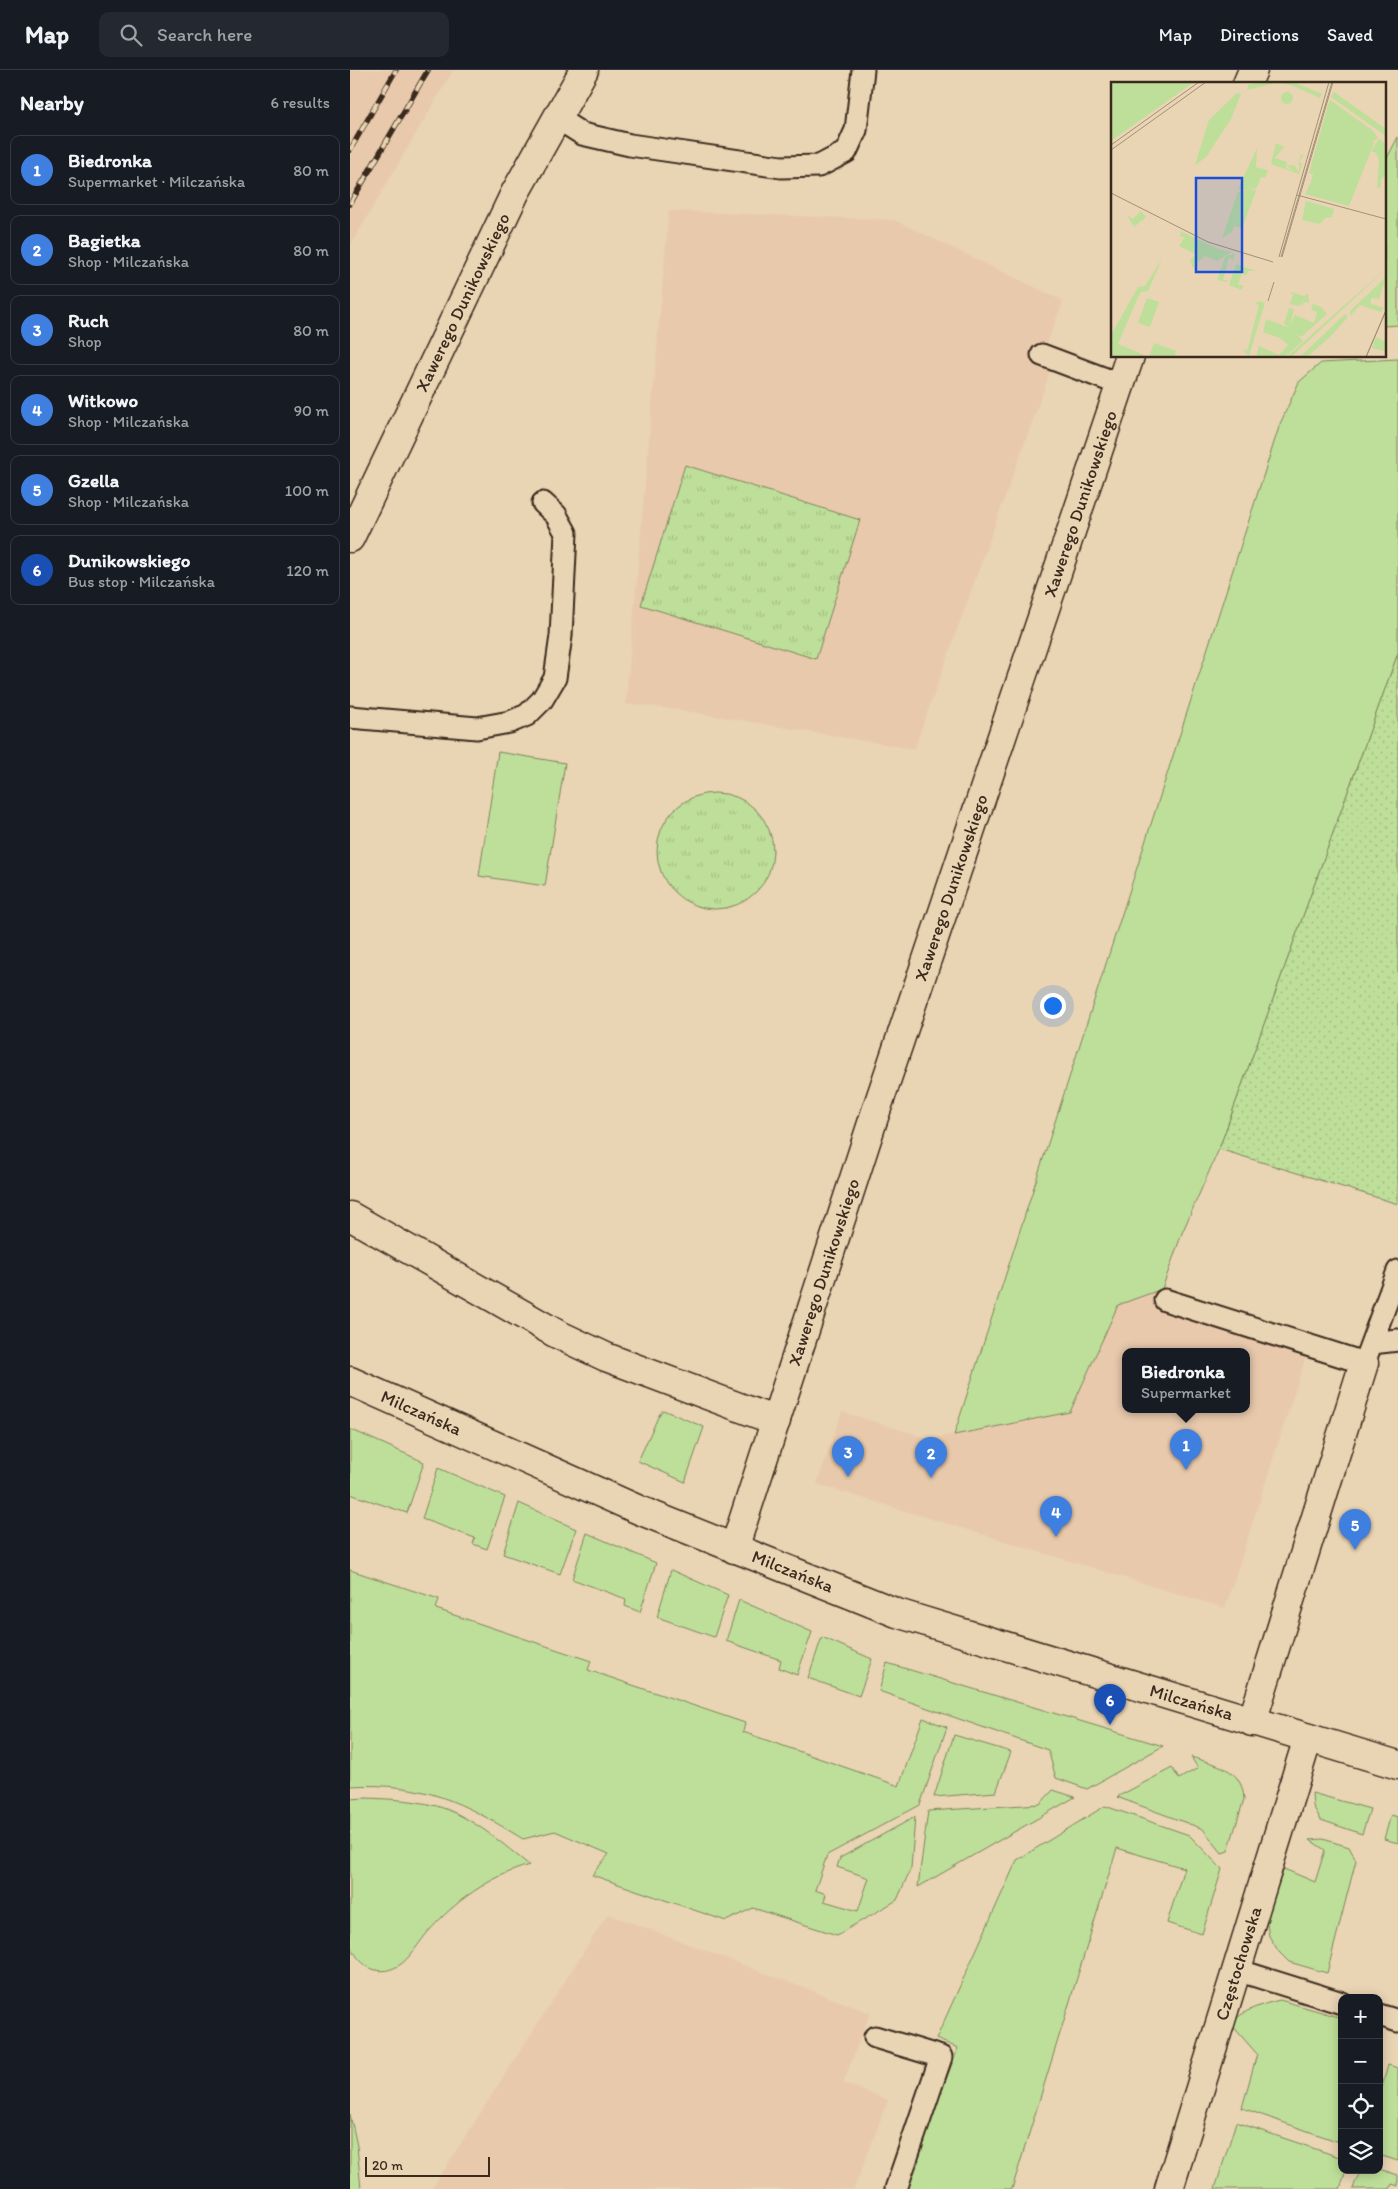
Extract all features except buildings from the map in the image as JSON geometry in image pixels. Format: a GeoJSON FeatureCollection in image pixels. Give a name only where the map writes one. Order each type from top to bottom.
{"type":"FeatureCollection","features":[{"type":"Feature","properties":{"kind":"street","name":"Xawerego Dunikowskiego"},"geometry":{"type":"LineString","coordinates":[[353,526],[516,193],[584,70]]}},
{"type":"Feature","properties":{"kind":"street"},"geometry":{"type":"LineString","coordinates":[[1248,82],[1253,70]]}},
{"type":"Feature","properties":{"kind":"street","name":"Xawerego Dunikowskiego"},"geometry":{"type":"LineString","coordinates":[[734,1549],[877,1107],[1129,358]]}},
{"type":"Feature","properties":{"kind":"street"},"geometry":{"type":"LineString","coordinates":[[350,1216],[557,1334],[606,1357],[776,1421]]}},
{"type":"Feature","properties":{"kind":"street","name":"Milczańska"},"geometry":{"type":"LineString","coordinates":[[1252,1722],[1368,1353]]}},
{"type":"Feature","properties":{"kind":"street","name":"Milczańska"},"geometry":{"type":"LineString","coordinates":[[350,1380],[639,1510],[897,1613],[1398,1765]]}},
{"type":"Feature","properties":{"kind":"street","name":"Częstochowska"},"geometry":{"type":"LineString","coordinates":[[1169,2189],[1308,1738]]}},
{"type":"Feature","properties":{"kind":"lane"},"geometry":{"type":"LineString","coordinates":[[557,118],[582,134],[630,146],[781,167],[819,166],[846,152],[856,130],[863,70]]}},
{"type":"Feature","properties":{"kind":"lane"},"geometry":{"type":"LineString","coordinates":[[1042,355],[1119,384]]}},
{"type":"Feature","properties":{"kind":"lane"},"geometry":{"type":"LineString","coordinates":[[350,717],[477,728],[510,722],[527,715],[542,700],[555,678],[566,533],[556,515],[543,503]]}},
{"type":"Feature","properties":{"kind":"lane"},"geometry":{"type":"LineString","coordinates":[[1368,1353],[1398,1271]]}},
{"type":"Feature","properties":{"kind":"lane"},"geometry":{"type":"LineString","coordinates":[[1165,1300],[1368,1353],[1398,1340]]}},
{"type":"Feature","properties":{"kind":"lane"},"geometry":{"type":"LineString","coordinates":[[1237,1970],[1338,2002]]}},
{"type":"Feature","properties":{"kind":"lane"},"geometry":{"type":"LineString","coordinates":[[1383,2016],[1398,2021]]}},
{"type":"Feature","properties":{"kind":"lane"},"geometry":{"type":"LineString","coordinates":[[875,2037],[941,2057],[896,2189]]}},
{"type":"Feature","properties":{"kind":"shaded area"},"geometry":{"type":"Polygon","coordinates":[[[350,70],[453,70],[350,246],[350,70]]]}},
{"type":"Feature","properties":{"kind":"shaded area"},"geometry":{"type":"Polygon","coordinates":[[[669,211],[894,220],[1063,301],[1038,367],[1050,372],[914,749],[674,709],[626,704],[669,211]]]}},
{"type":"Feature","properties":{"kind":"shaded area"},"geometry":{"type":"Polygon","coordinates":[[[1162,1289],[1313,1334],[1225,1608],[817,1484],[842,1412],[930,1439],[1070,1412],[1118,1304],[1162,1289]]]}},
{"type":"Feature","properties":{"kind":"shaded area"},"geometry":{"type":"Polygon","coordinates":[[[608,1914],[870,2013],[843,2083],[888,2100],[854,2189],[432,2189],[608,1914]]]}},
{"type":"Feature","properties":{"kind":"green space"},"geometry":{"type":"Polygon","coordinates":[[[1398,137],[1398,325],[1386,326],[1386,160],[1398,137]]]}},
{"type":"Feature","properties":{"kind":"green space"},"geometry":{"type":"Polygon","coordinates":[[[1398,359],[1398,653],[1219,1149],[1182,1233],[1162,1289],[1118,1305],[1070,1412],[954,1435],[1280,424],[1299,382],[1321,363],[1398,359]]]}},
{"type":"Feature","properties":{"kind":"green space"},"geometry":{"type":"Polygon","coordinates":[[[685,465],[860,520],[816,659],[641,605],[685,465]]]}},
{"type":"Feature","properties":{"kind":"green space"},"geometry":{"type":"Polygon","coordinates":[[[1398,653],[1398,1204],[1219,1149],[1398,653]]]}},
{"type":"Feature","properties":{"kind":"green space"},"geometry":{"type":"Polygon","coordinates":[[[498,752],[565,763],[545,886],[479,876],[498,752]]]}},
{"type":"Feature","properties":{"kind":"green space"},"geometry":{"type":"Polygon","coordinates":[[[715,793],[737,798],[756,810],[768,829],[773,851],[768,873],[756,892],[737,904],[715,909],[693,904],[674,892],[662,873],[657,851],[662,829],[674,810],[693,798],[715,793]]]}},
{"type":"Feature","properties":{"kind":"green space"},"geometry":{"type":"Polygon","coordinates":[[[663,1410],[704,1427],[685,1482],[638,1461],[663,1410]]]}},
{"type":"Feature","properties":{"kind":"green space"},"geometry":{"type":"Polygon","coordinates":[[[350,1429],[424,1462],[407,1513],[350,1494],[350,1429]]]}},
{"type":"Feature","properties":{"kind":"green space"},"geometry":{"type":"Polygon","coordinates":[[[438,1468],[505,1497],[487,1549],[473,1544],[475,1538],[422,1519],[438,1468]]]}},
{"type":"Feature","properties":{"kind":"green space"},"geometry":{"type":"Polygon","coordinates":[[[519,1503],[576,1529],[560,1574],[503,1554],[519,1503]]]}},
{"type":"Feature","properties":{"kind":"green space"},"geometry":{"type":"Polygon","coordinates":[[[587,1533],[656,1563],[640,1612],[625,1606],[626,1599],[572,1579],[587,1533]]]}},
{"type":"Feature","properties":{"kind":"green space"},"geometry":{"type":"Polygon","coordinates":[[[350,1570],[439,1599],[436,1609],[591,1661],[588,1670],[745,1723],[743,1732],[899,1786],[923,1718],[947,1727],[920,1805],[827,1855],[815,1890],[826,1894],[824,1901],[858,1911],[869,1878],[837,1867],[840,1858],[915,1817],[911,1868],[897,1900],[837,1935],[753,1908],[726,1921],[592,1875],[609,1854],[555,1831],[523,1839],[481,1815],[441,1797],[399,1787],[350,1786],[350,1570]]]}},
{"type":"Feature","properties":{"kind":"green space"},"geometry":{"type":"Polygon","coordinates":[[[671,1570],[728,1595],[714,1637],[657,1617],[671,1570]]]}},
{"type":"Feature","properties":{"kind":"green space"},"geometry":{"type":"Polygon","coordinates":[[[739,1600],[812,1632],[797,1675],[779,1668],[781,1660],[726,1641],[739,1600]]]}},
{"type":"Feature","properties":{"kind":"green space"},"geometry":{"type":"Polygon","coordinates":[[[822,1637],[872,1659],[859,1696],[808,1678],[822,1637]]]}},
{"type":"Feature","properties":{"kind":"green space"},"geometry":{"type":"Polygon","coordinates":[[[887,1663],[1163,1746],[1087,1789],[1056,1778],[1048,1750],[879,1691],[887,1663]]]}},
{"type":"Feature","properties":{"kind":"green space"},"geometry":{"type":"Polygon","coordinates":[[[954,1735],[1011,1752],[996,1792],[934,1797],[954,1735]]]}},
{"type":"Feature","properties":{"kind":"green space"},"geometry":{"type":"Polygon","coordinates":[[[1191,1757],[1226,1769],[1233,1774],[1242,1788],[1244,1799],[1228,1851],[1222,1853],[1203,1829],[1117,1797],[1172,1768],[1179,1779],[1198,1768],[1191,1757]]]}},
{"type":"Feature","properties":{"kind":"green space"},"geometry":{"type":"Polygon","coordinates":[[[1053,1790],[1075,1797],[918,1887],[928,1811],[1040,1804],[1053,1790]]]}},
{"type":"Feature","properties":{"kind":"green space"},"geometry":{"type":"Polygon","coordinates":[[[1312,1793],[1370,1809],[1362,1834],[1321,1820],[1313,1806],[1312,1793]]]}},
{"type":"Feature","properties":{"kind":"green space"},"geometry":{"type":"Polygon","coordinates":[[[365,1798],[416,1802],[446,1809],[479,1826],[529,1865],[500,1876],[461,1900],[438,1921],[410,1955],[398,1966],[390,1970],[375,1970],[363,1963],[350,1944],[350,1799],[365,1798]]]}},
{"type":"Feature","properties":{"kind":"green space"},"geometry":{"type":"Polygon","coordinates":[[[1105,1806],[1189,1835],[1222,1869],[1202,1934],[1167,1923],[1184,1868],[1117,1848],[1012,2189],[904,2189],[958,2048],[936,2039],[1017,1860],[1105,1806]]]}},
{"type":"Feature","properties":{"kind":"green space"},"geometry":{"type":"Polygon","coordinates":[[[1391,1815],[1398,1817],[1398,1843],[1384,1839],[1391,1815]]]}},
{"type":"Feature","properties":{"kind":"green space"},"geometry":{"type":"Polygon","coordinates":[[[1323,1839],[1349,1847],[1356,1860],[1327,1973],[1289,1962],[1279,1952],[1269,1936],[1266,1918],[1284,1869],[1315,1882],[1325,1850],[1310,1840],[1323,1839]]]}},
{"type":"Feature","properties":{"kind":"green space"},"geometry":{"type":"Polygon","coordinates":[[[1280,2000],[1338,2017],[1338,2142],[1242,2108],[1257,2054],[1231,2024],[1247,2011],[1280,2000]]]}},
{"type":"Feature","properties":{"kind":"green space"},"geometry":{"type":"Polygon","coordinates":[[[1388,2065],[1398,2068],[1398,2161],[1383,2156],[1383,2083],[1388,2065]]]}},
{"type":"Feature","properties":{"kind":"green space"},"geometry":{"type":"Polygon","coordinates":[[[350,2114],[357,2146],[361,2189],[350,2189],[350,2114]]]}},
{"type":"Feature","properties":{"kind":"green space"},"geometry":{"type":"Polygon","coordinates":[[[1236,2122],[1338,2157],[1338,2174],[1345,2174],[1340,2189],[1215,2189],[1236,2122]]]}},
{"type":"Feature","properties":{"kind":"green space"},"geometry":{"type":"Polygon","coordinates":[[[1383,2170],[1398,2175],[1398,2186],[1392,2184],[1390,2189],[1353,2189],[1359,2174],[1383,2174],[1383,2170]]]}},
{"type":"Feature","properties":{"kind":"railway"},"geometry":{"type":"LineString","coordinates":[[350,150],[396,70]]}},
{"type":"Feature","properties":{"kind":"railway"},"geometry":{"type":"LineString","coordinates":[[350,204],[428,70]]}},
{"type":"Feature","properties":{"kind":"place","name":"Biedronka"},"geometry":{"type":"Point","coordinates":[1186,1470]}},
{"type":"Feature","properties":{"kind":"place","name":"Ruch"},"geometry":{"type":"Point","coordinates":[848,1477]}},
{"type":"Feature","properties":{"kind":"place","name":"Bagietka"},"geometry":{"type":"Point","coordinates":[931,1478]}},
{"type":"Feature","properties":{"kind":"place","name":"Witkowo"},"geometry":{"type":"Point","coordinates":[1056,1537]}},
{"type":"Feature","properties":{"kind":"place","name":"Gzella"},"geometry":{"type":"Point","coordinates":[1355,1550]}},
{"type":"Feature","properties":{"kind":"place","name":"Dunikowskiego"},"geometry":{"type":"Point","coordinates":[1110,1725]}}]}
